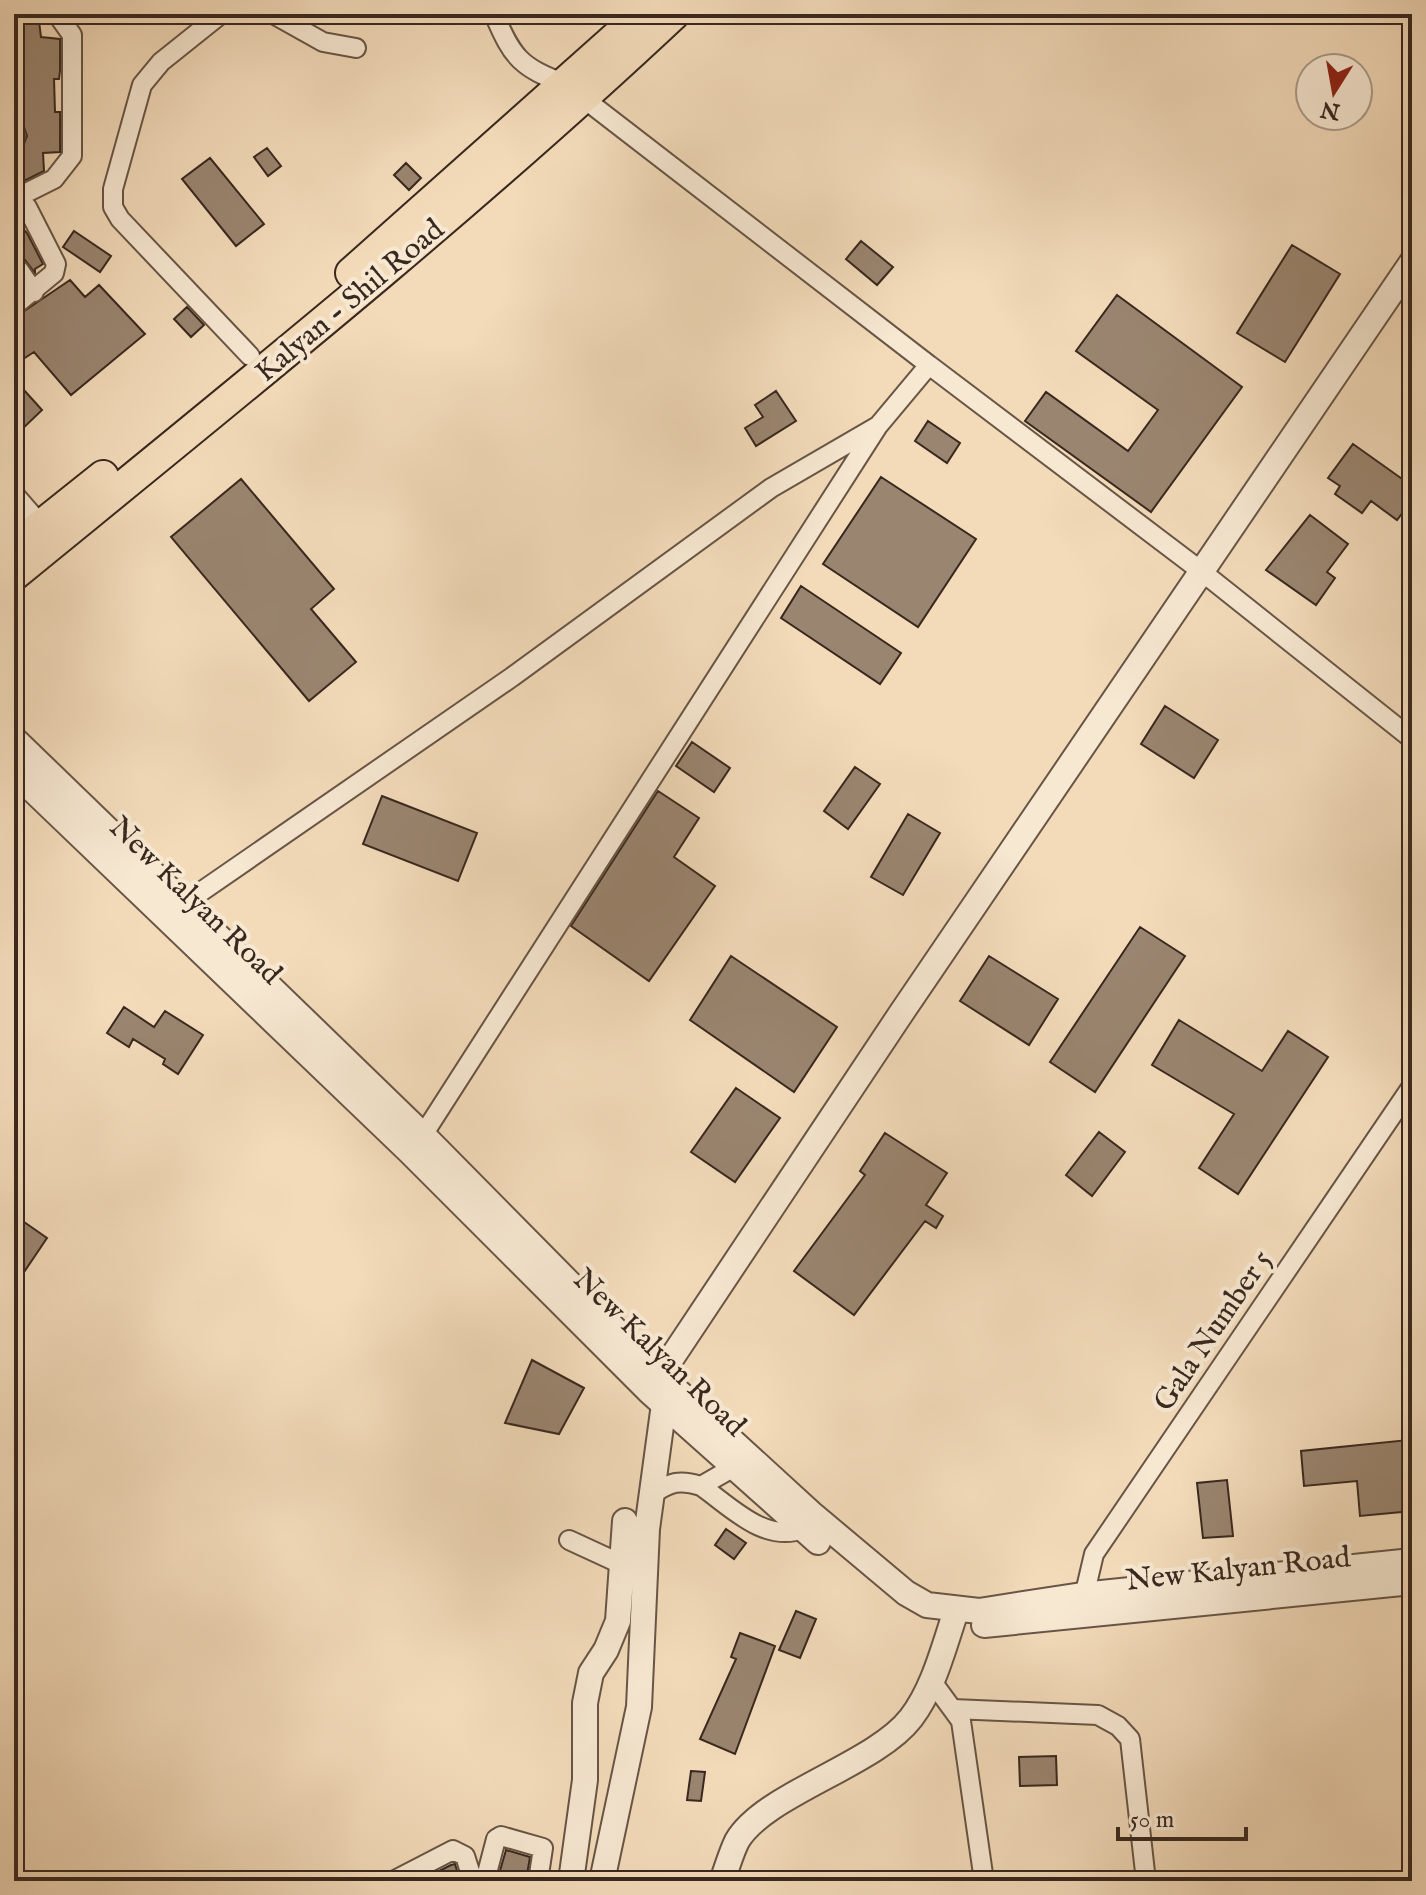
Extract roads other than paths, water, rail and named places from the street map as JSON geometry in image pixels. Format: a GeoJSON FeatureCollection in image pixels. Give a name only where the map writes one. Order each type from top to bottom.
{"type":"FeatureCollection","features":[{"type":"Feature","properties":{"kind":"main road","name":"Kalyan - Shil Road"},"geometry":{"type":"LineString","coordinates":[[14,575],[371,284],[575,91],[642,14]]}},
{"type":"Feature","properties":{"kind":"main road","name":"Kalyan - Shil Road"},"geometry":{"type":"LineString","coordinates":[[24,532],[250,356],[674,14]]}},
{"type":"Feature","properties":{"kind":"street"},"geometry":{"type":"LineString","coordinates":[[14,199],[54,179],[72,156],[72,35],[57,14]]}},
{"type":"Feature","properties":{"kind":"street"},"geometry":{"type":"LineString","coordinates":[[221,14],[161,62],[142,85],[113,189],[113,207],[120,219],[250,356]]}},
{"type":"Feature","properties":{"kind":"street"},"geometry":{"type":"LineString","coordinates":[[273,14],[323,42],[356,48]]}},
{"type":"Feature","properties":{"kind":"street"},"geometry":{"type":"LineString","coordinates":[[494,14],[505,39],[529,70],[575,91],[1201,571],[1412,739]]}},
{"type":"Feature","properties":{"kind":"street"},"geometry":{"type":"LineString","coordinates":[[14,127],[15,137]]}},
{"type":"Feature","properties":{"kind":"street"},"geometry":{"type":"LineString","coordinates":[[14,206],[27,207],[56,258],[54,273],[14,306]]}},
{"type":"Feature","properties":{"kind":"street"},"geometry":{"type":"LineString","coordinates":[[602,1881],[639,1707],[632,1593],[657,1449],[658,1391],[1201,571],[1412,262]]}},
{"type":"Feature","properties":{"kind":"street"},"geometry":{"type":"LineString","coordinates":[[19,270],[34,292]]}},
{"type":"Feature","properties":{"kind":"street"},"geometry":{"type":"LineString","coordinates":[[423,1135],[878,426],[929,365]]}},
{"type":"Feature","properties":{"kind":"street"},"geometry":{"type":"LineString","coordinates":[[175,910],[475,703],[771,488],[878,426]]}},
{"type":"Feature","properties":{"kind":"street"},"geometry":{"type":"LineString","coordinates":[[14,494],[24,532]]}},
{"type":"Feature","properties":{"kind":"street","name":"New Kalyan Road"},"geometry":{"type":"LineString","coordinates":[[14,739],[175,910],[658,1391],[906,1593],[977,1625],[1082,1605],[1412,1582]]}},
{"type":"Feature","properties":{"kind":"street","name":"New Kalyan Road"},"geometry":{"type":"LineString","coordinates":[[14,772],[175,910],[423,1135],[658,1391]]}},
{"type":"Feature","properties":{"kind":"street","name":"Gala Number 5"},"geometry":{"type":"LineString","coordinates":[[1082,1605],[1094,1554],[1404,1110],[1412,1086]]}},
{"type":"Feature","properties":{"kind":"street","name":"New Kalyan Road"},"geometry":{"type":"LineString","coordinates":[[708,1431],[734,1467],[900,1609],[925,1620],[954,1617]]}},
{"type":"Feature","properties":{"kind":"street"},"geometry":{"type":"LineString","coordinates":[[701,1486],[734,1467]]}},
{"type":"Feature","properties":{"kind":"street"},"geometry":{"type":"LineString","coordinates":[[651,1495],[669,1482],[684,1480],[701,1486],[758,1527],[789,1534],[803,1529]]}},
{"type":"Feature","properties":{"kind":"street"},"geometry":{"type":"LineString","coordinates":[[571,1881],[585,1780],[585,1703],[591,1673],[632,1593],[621,1564],[625,1521]]}},
{"type":"Feature","properties":{"kind":"street"},"geometry":{"type":"LineString","coordinates":[[569,1540],[621,1564]]}},
{"type":"Feature","properties":{"kind":"street"},"geometry":{"type":"LineString","coordinates":[[1082,1605],[1412,1561]]}},
{"type":"Feature","properties":{"kind":"street"},"geometry":{"type":"LineString","coordinates":[[722,1881],[738,1839],[762,1816],[884,1742],[910,1720],[931,1680],[954,1617]]}},
{"type":"Feature","properties":{"kind":"street"},"geometry":{"type":"LineString","coordinates":[[931,1680],[961,1721],[984,1881]]}},
{"type":"Feature","properties":{"kind":"street"},"geometry":{"type":"LineString","coordinates":[[953,1709],[1098,1715],[1118,1726],[1130,1739],[1146,1881]]}},
{"type":"Feature","properties":{"kind":"street"},"geometry":{"type":"LineString","coordinates":[[585,1780],[623,1788]]}},
{"type":"Feature","properties":{"kind":"street"},"geometry":{"type":"LineString","coordinates":[[485,1881],[496,1839],[501,1836],[543,1848],[538,1881]]}},
{"type":"Feature","properties":{"kind":"street"},"geometry":{"type":"LineString","coordinates":[[393,1881],[453,1850],[465,1856],[473,1881]]}}]}
